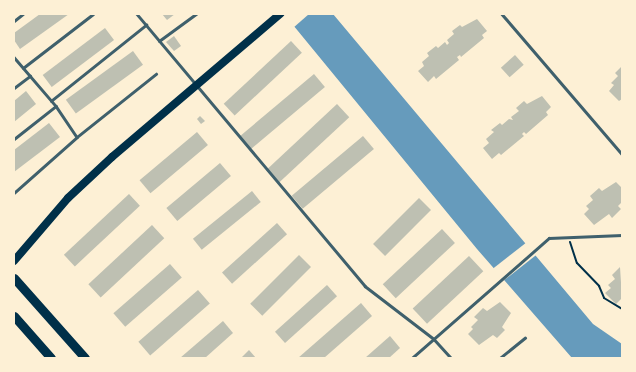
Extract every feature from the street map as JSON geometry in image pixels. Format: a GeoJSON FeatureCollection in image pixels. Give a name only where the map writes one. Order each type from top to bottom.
{"type":"FeatureCollection","features":[{"type":"Feature","properties":{"kind":"main road"},"geometry":{"type":"LineString","coordinates":[[14,261],[68,198],[280,14]]}},
{"type":"Feature","properties":{"kind":"main road"},"geometry":{"type":"LineString","coordinates":[[14,278],[85,358]]}},
{"type":"Feature","properties":{"kind":"main road"},"geometry":{"type":"LineString","coordinates":[[14,316],[51,358]]}},
{"type":"Feature","properties":{"kind":"lane"},"geometry":{"type":"LineString","coordinates":[[14,21],[23,14]]}},
{"type":"Feature","properties":{"kind":"lane"},"geometry":{"type":"LineString","coordinates":[[23,68],[93,14]]}},
{"type":"Feature","properties":{"kind":"lane"},"geometry":{"type":"LineString","coordinates":[[137,14],[365,286],[434,339],[451,358]]}},
{"type":"Feature","properties":{"kind":"lane"},"geometry":{"type":"LineString","coordinates":[[159,41],[196,14]]}},
{"type":"Feature","properties":{"kind":"lane"},"geometry":{"type":"LineString","coordinates":[[502,14],[622,154]]}},
{"type":"Feature","properties":{"kind":"lane"},"geometry":{"type":"LineString","coordinates":[[51,101],[146,25]]}},
{"type":"Feature","properties":{"kind":"lane"},"geometry":{"type":"LineString","coordinates":[[14,58],[56,106],[77,137]]}},
{"type":"Feature","properties":{"kind":"lane"},"geometry":{"type":"LineString","coordinates":[[14,193],[77,137],[156,74]]}},
{"type":"Feature","properties":{"kind":"lane"},"geometry":{"type":"LineString","coordinates":[[14,88],[30,76]]}},
{"type":"Feature","properties":{"kind":"lane"},"geometry":{"type":"LineString","coordinates":[[14,139],[56,106]]}},
{"type":"Feature","properties":{"kind":"lane"},"geometry":{"type":"LineString","coordinates":[[412,358],[499,280],[549,238],[622,235]]}},
{"type":"Feature","properties":{"kind":"lane"},"geometry":{"type":"LineString","coordinates":[[500,358],[525,338]]}},
{"type":"Feature","properties":{"kind":"path"},"geometry":{"type":"LineString","coordinates":[[569,237],[577,263],[599,286],[604,298],[622,309]]}},
{"type":"Feature","properties":{"kind":"water"},"geometry":{"type":"Polygon","coordinates":[[[284,14],[333,14],[593,324],[622,344],[622,358],[572,358],[477,249],[284,14]]]}},
{"type":"Feature","properties":{"kind":"pier"},"geometry":{"type":"Polygon","coordinates":[[[282,14],[309,14],[293,28],[282,14]]]}},
{"type":"Feature","properties":{"kind":"pier"},"geometry":{"type":"Polygon","coordinates":[[[527,242],[537,255],[503,281],[493,268],[527,242]]]}},
{"type":"Feature","properties":{"kind":"building"},"geometry":{"type":"Polygon","coordinates":[[[40,14],[69,14],[20,49],[14,40],[14,33],[40,14]]]}},
{"type":"Feature","properties":{"kind":"building"},"geometry":{"type":"Polygon","coordinates":[[[162,14],[175,14],[167,20],[162,14]]]}},
{"type":"Feature","properties":{"kind":"building"},"geometry":{"type":"Polygon","coordinates":[[[477,19],[487,31],[482,35],[484,38],[461,57],[460,55],[457,57],[459,60],[436,79],[434,76],[428,82],[418,71],[424,66],[422,62],[429,56],[427,53],[436,46],[438,48],[445,42],[447,45],[449,43],[447,40],[454,34],[452,31],[460,25],[462,27],[477,19]]]}},
{"type":"Feature","properties":{"kind":"building"},"geometry":{"type":"Polygon","coordinates":[[[105,28],[114,40],[52,87],[43,75],[105,28]]]}},
{"type":"Feature","properties":{"kind":"building"},"geometry":{"type":"Polygon","coordinates":[[[174,36],[181,46],[174,51],[166,42],[174,36]]]}},
{"type":"Feature","properties":{"kind":"building"},"geometry":{"type":"Polygon","coordinates":[[[291,41],[302,53],[235,115],[224,104],[291,41]]]}},
{"type":"Feature","properties":{"kind":"building"},"geometry":{"type":"Polygon","coordinates":[[[133,51],[143,65],[76,114],[66,100],[133,51]]]}},
{"type":"Feature","properties":{"kind":"building"},"geometry":{"type":"Polygon","coordinates":[[[515,55],[524,65],[510,77],[501,68],[515,55]]]}},
{"type":"Feature","properties":{"kind":"building"},"geometry":{"type":"Polygon","coordinates":[[[622,66],[622,99],[619,101],[609,91],[614,85],[611,83],[618,76],[615,73],[622,66]]]}},
{"type":"Feature","properties":{"kind":"building"},"geometry":{"type":"Polygon","coordinates":[[[314,74],[325,87],[251,149],[240,136],[314,74]]]}},
{"type":"Feature","properties":{"kind":"building"},"geometry":{"type":"Polygon","coordinates":[[[26,91],[36,104],[14,122],[14,101],[26,91]]]}},
{"type":"Feature","properties":{"kind":"building"},"geometry":{"type":"Polygon","coordinates":[[[542,96],[551,107],[546,112],[548,115],[526,134],[524,132],[522,134],[524,136],[501,155],[499,153],[492,159],[483,148],[489,143],[486,139],[494,132],[491,130],[500,123],[502,125],[509,119],[513,120],[511,117],[519,111],[516,108],[524,101],[527,104],[542,96]]]}},
{"type":"Feature","properties":{"kind":"building"},"geometry":{"type":"Polygon","coordinates":[[[337,104],[349,117],[278,183],[266,170],[337,104]]]}},
{"type":"Feature","properties":{"kind":"building"},"geometry":{"type":"Polygon","coordinates":[[[200,116],[205,121],[201,124],[197,119],[200,116]]]}},
{"type":"Feature","properties":{"kind":"building"},"geometry":{"type":"Polygon","coordinates":[[[49,123],[60,137],[14,172],[14,150],[49,123]]]}},
{"type":"Feature","properties":{"kind":"building"},"geometry":{"type":"Polygon","coordinates":[[[197,132],[208,145],[150,193],[140,180],[197,132]]]}},
{"type":"Feature","properties":{"kind":"building"},"geometry":{"type":"Polygon","coordinates":[[[363,136],[374,149],[303,209],[292,196],[363,136]]]}},
{"type":"Feature","properties":{"kind":"building"},"geometry":{"type":"Polygon","coordinates":[[[220,163],[231,176],[177,221],[166,208],[220,163]]]}},
{"type":"Feature","properties":{"kind":"building"},"geometry":{"type":"Polygon","coordinates":[[[616,182],[622,188],[622,202],[618,206],[621,209],[612,218],[609,214],[594,225],[584,214],[589,209],[586,206],[593,200],[590,196],[599,188],[602,191],[616,182]]]}},
{"type":"Feature","properties":{"kind":"building"},"geometry":{"type":"Polygon","coordinates":[[[252,191],[261,202],[202,250],[193,239],[252,191]]]}},
{"type":"Feature","properties":{"kind":"building"},"geometry":{"type":"Polygon","coordinates":[[[129,194],[140,206],[75,266],[64,255],[129,194]]]}},
{"type":"Feature","properties":{"kind":"building"},"geometry":{"type":"Polygon","coordinates":[[[419,198],[431,210],[385,256],[373,244],[419,198]]]}},
{"type":"Feature","properties":{"kind":"building"},"geometry":{"type":"Polygon","coordinates":[[[277,223],[287,234],[232,284],[222,273],[277,223]]]}},
{"type":"Feature","properties":{"kind":"building"},"geometry":{"type":"Polygon","coordinates":[[[152,225],[164,238],[101,297],[88,284],[152,225]]]}},
{"type":"Feature","properties":{"kind":"building"},"geometry":{"type":"Polygon","coordinates":[[[442,229],[455,243],[396,298],[383,284],[442,229]]]}},
{"type":"Feature","properties":{"kind":"building"},"geometry":{"type":"Polygon","coordinates":[[[299,255],[311,267],[262,316],[250,304],[299,255]]]}},
{"type":"Feature","properties":{"kind":"building"},"geometry":{"type":"Polygon","coordinates":[[[469,256],[483,271],[427,324],[413,309],[469,256]]]}},
{"type":"Feature","properties":{"kind":"building"},"geometry":{"type":"Polygon","coordinates":[[[170,264],[182,278],[125,327],[113,313],[170,264]]]}},
{"type":"Feature","properties":{"kind":"building"},"geometry":{"type":"Polygon","coordinates":[[[620,267],[622,298],[616,304],[605,293],[611,288],[608,285],[615,279],[612,275],[620,267]]]}},
{"type":"Feature","properties":{"kind":"building"},"geometry":{"type":"Polygon","coordinates":[[[327,285],[337,296],[285,343],[275,332],[327,285]]]}},
{"type":"Feature","properties":{"kind":"building"},"geometry":{"type":"Polygon","coordinates":[[[198,290],[210,304],[150,355],[138,342],[198,290]]]}},
{"type":"Feature","properties":{"kind":"building"},"geometry":{"type":"Polygon","coordinates":[[[500,302],[511,313],[502,327],[505,330],[497,338],[493,335],[479,345],[468,334],[473,329],[471,327],[478,320],[474,317],[483,308],[487,311],[500,302]]]}},
{"type":"Feature","properties":{"kind":"building"},"geometry":{"type":"Polygon","coordinates":[[[361,303],[372,316],[324,358],[298,358],[361,303]]]}},
{"type":"Feature","properties":{"kind":"building"},"geometry":{"type":"Polygon","coordinates":[[[223,321],[233,333],[205,358],[180,358],[223,321]]]}},
{"type":"Feature","properties":{"kind":"building"},"geometry":{"type":"Polygon","coordinates":[[[390,336],[400,348],[389,358],[365,358],[390,336]]]}},
{"type":"Feature","properties":{"kind":"building"},"geometry":{"type":"Polygon","coordinates":[[[249,350],[256,358],[241,358],[249,350]]]}}]}
